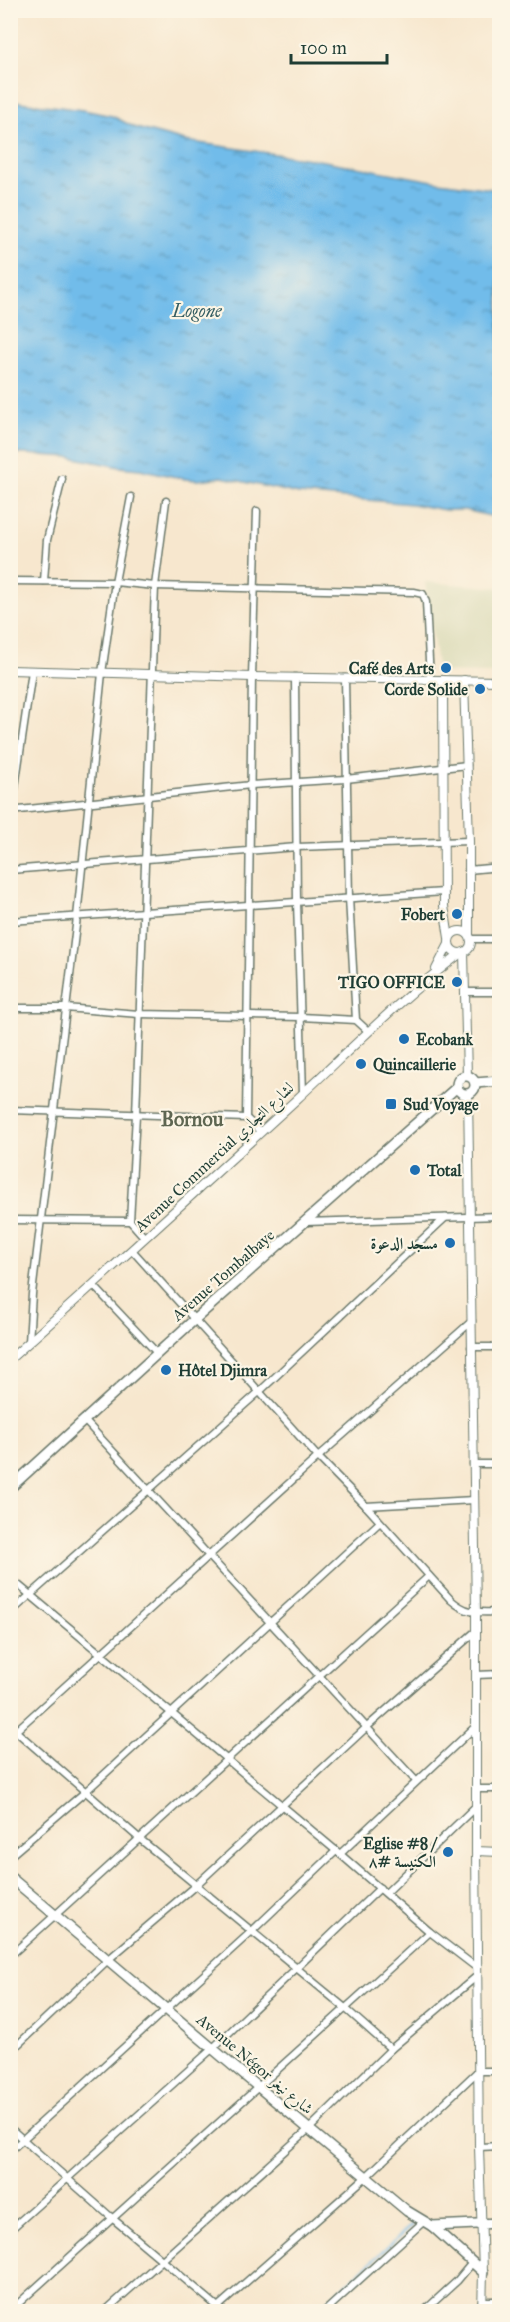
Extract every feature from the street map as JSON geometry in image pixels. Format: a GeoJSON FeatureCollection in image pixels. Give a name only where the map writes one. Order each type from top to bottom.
{"type":"FeatureCollection","features":[{"type":"Feature","properties":{"kind":"main road"},"geometry":{"type":"LineString","coordinates":[[471,1079],[474,1090],[468,1094],[461,1093],[457,1087],[459,1079],[471,1079],[500,1081]]}},
{"type":"Feature","properties":{"kind":"main road","name":"Avenue Tombalbaye"},"geometry":{"type":"LineString","coordinates":[[10,1488],[194,1320],[457,1087]]}},
{"type":"Feature","properties":{"kind":"main road","name":"Avenue Négor شارع نيغر"},"geometry":{"type":"LineString","coordinates":[[10,1877],[212,2049],[428,2224],[483,2272]]}},
{"type":"Feature","properties":{"kind":"main road"},"geometry":{"type":"LineString","coordinates":[[428,2224],[500,2223]]}},
{"type":"Feature","properties":{"kind":"street"},"geometry":{"type":"LineString","coordinates":[[44,581],[48,540],[62,479]]}},
{"type":"Feature","properties":{"kind":"street"},"geometry":{"type":"LineString","coordinates":[[29,1342],[32,1294],[77,917],[102,672],[115,582],[131,497]]}},
{"type":"Feature","properties":{"kind":"street"},"geometry":{"type":"LineString","coordinates":[[145,1238],[130,1221],[136,1115],[155,586],[166,501]]}},
{"type":"Feature","properties":{"kind":"street"},"geometry":{"type":"LineString","coordinates":[[246,1118],[252,677],[257,511]]}},
{"type":"Feature","properties":{"kind":"street"},"geometry":{"type":"LineString","coordinates":[[10,581],[115,582],[155,586],[423,594],[426,602],[430,680]]}},
{"type":"Feature","properties":{"kind":"street"},"geometry":{"type":"LineString","coordinates":[[10,670],[500,681]]}},
{"type":"Feature","properties":{"kind":"street"},"geometry":{"type":"LineString","coordinates":[[10,821],[32,671]]}},
{"type":"Feature","properties":{"kind":"street"},"geometry":{"type":"LineString","coordinates":[[295,677],[297,902],[303,1093]]}},
{"type":"Feature","properties":{"kind":"street"},"geometry":{"type":"LineString","coordinates":[[345,678],[349,898],[356,1020]]}},
{"type":"Feature","properties":{"kind":"street"},"geometry":{"type":"LineString","coordinates":[[443,680],[445,920],[449,941],[454,952],[463,953],[470,947],[465,680]]}},
{"type":"Feature","properties":{"kind":"street"},"geometry":{"type":"LineString","coordinates":[[11,811],[467,765]]}},
{"type":"Feature","properties":{"kind":"street"},"geometry":{"type":"LineString","coordinates":[[10,870],[297,847],[469,841]]}},
{"type":"Feature","properties":{"kind":"street"},"geometry":{"type":"LineString","coordinates":[[468,870],[500,867]]}},
{"type":"Feature","properties":{"kind":"street"},"geometry":{"type":"LineString","coordinates":[[10,921],[444,892]]}},
{"type":"Feature","properties":{"kind":"street"},"geometry":{"type":"LineString","coordinates":[[434,973],[452,934],[460,930],[470,937],[500,939]]}},
{"type":"Feature","properties":{"kind":"street"},"geometry":{"type":"LineString","coordinates":[[463,953],[471,1079]]}},
{"type":"Feature","properties":{"kind":"street","name":"Avenue Commercial لشارع التجاري"},"geometry":{"type":"LineString","coordinates":[[10,1359],[94,1286],[368,1031],[434,973],[463,953]]}},
{"type":"Feature","properties":{"kind":"street"},"geometry":{"type":"LineString","coordinates":[[466,992],[500,992]]}},
{"type":"Feature","properties":{"kind":"street"},"geometry":{"type":"LineString","coordinates":[[10,1008],[65,1008],[139,1014],[356,1020],[368,1031]]}},
{"type":"Feature","properties":{"kind":"street"},"geometry":{"type":"LineString","coordinates":[[468,1094],[476,1612],[477,1788],[475,1807],[482,2312]]}},
{"type":"Feature","properties":{"kind":"street"},"geometry":{"type":"LineString","coordinates":[[10,1110],[246,1118],[261,1132]]}},
{"type":"Feature","properties":{"kind":"street"},"geometry":{"type":"LineString","coordinates":[[305,1222],[500,1216]]}},
{"type":"Feature","properties":{"kind":"street"},"geometry":{"type":"LineString","coordinates":[[10,1613],[259,1392],[445,1218]]}},
{"type":"Feature","properties":{"kind":"street"},"geometry":{"type":"LineString","coordinates":[[10,1220],[130,1221]]}},
{"type":"Feature","properties":{"kind":"street"},"geometry":{"type":"LineString","coordinates":[[132,1250],[318,1457],[461,1609],[476,1612],[500,1612]]}},
{"type":"Feature","properties":{"kind":"street"},"geometry":{"type":"LineString","coordinates":[[94,1286],[158,1353]]}},
{"type":"Feature","properties":{"kind":"street"},"geometry":{"type":"LineString","coordinates":[[10,1736],[13,1728],[101,1653],[472,1321]]}},
{"type":"Feature","properties":{"kind":"street"},"geometry":{"type":"LineString","coordinates":[[471,1347],[500,1347]]}},
{"type":"Feature","properties":{"kind":"street"},"geometry":{"type":"LineString","coordinates":[[84,1420],[416,1781]]}},
{"type":"Feature","properties":{"kind":"street"},"geometry":{"type":"LineString","coordinates":[[473,1464],[500,1464]]}},
{"type":"Feature","properties":{"kind":"street"},"geometry":{"type":"LineString","coordinates":[[366,1506],[474,1500]]}},
{"type":"Feature","properties":{"kind":"street"},"geometry":{"type":"LineString","coordinates":[[10,1856],[85,1792],[380,1522]]}},
{"type":"Feature","properties":{"kind":"street"},"geometry":{"type":"LineString","coordinates":[[10,1956],[429,1576]]}},
{"type":"Feature","properties":{"kind":"street"},"geometry":{"type":"LineString","coordinates":[[10,1578],[338,1852],[477,1972]]}},
{"type":"Feature","properties":{"kind":"street"},"geometry":{"type":"LineString","coordinates":[[10,2052],[109,1959],[196,1885],[367,1727],[476,1631]]}},
{"type":"Feature","properties":{"kind":"street"},"geometry":{"type":"LineString","coordinates":[[476,1675],[500,1674]]}},
{"type":"Feature","properties":{"kind":"street"},"geometry":{"type":"LineString","coordinates":[[10,2151],[476,1726]]}},
{"type":"Feature","properties":{"kind":"street"},"geometry":{"type":"LineString","coordinates":[[13,1728],[140,1839],[345,2008],[391,2049]]}},
{"type":"Feature","properties":{"kind":"street"},"geometry":{"type":"LineString","coordinates":[[477,1788],[500,1789]]}},
{"type":"Feature","properties":{"kind":"street"},"geometry":{"type":"LineString","coordinates":[[386,1893],[475,1807]]}},
{"type":"Feature","properties":{"kind":"street"},"geometry":{"type":"LineString","coordinates":[[476,1851],[500,1852]]}},
{"type":"Feature","properties":{"kind":"street"},"geometry":{"type":"LineString","coordinates":[[10,2230],[212,2049],[380,1888]]}},
{"type":"Feature","properties":{"kind":"street"},"geometry":{"type":"LineString","coordinates":[[10,2311],[430,1932]]}},
{"type":"Feature","properties":{"kind":"street"},"geometry":{"type":"LineString","coordinates":[[104,2312],[309,2128],[391,2049],[477,1972]]}},
{"type":"Feature","properties":{"kind":"street"},"geometry":{"type":"LineString","coordinates":[[212,2312],[367,2176],[478,2072],[500,2071]]}},
{"type":"Feature","properties":{"kind":"street"},"geometry":{"type":"LineString","coordinates":[[10,2128],[224,2312]]}},
{"type":"Feature","properties":{"kind":"street"},"geometry":{"type":"LineString","coordinates":[[479,2147],[500,2146]]}},
{"type":"Feature","properties":{"kind":"street"},"geometry":{"type":"LineString","coordinates":[[324,2312],[428,2224]]}},
{"type":"Feature","properties":{"kind":"street"},"geometry":{"type":"LineString","coordinates":[[423,2312],[457,2281],[472,2263]]}},
{"type":"Feature","properties":{"kind":"street"},"geometry":{"type":"LineString","coordinates":[[482,2301],[500,2301]]}},
{"type":"Feature","properties":{"kind":"shaded area"},"geometry":{"type":"Polygon","coordinates":[[[425,582],[499,588],[499,673],[438,672],[425,582]]]}},
{"type":"Feature","properties":{"kind":"water","name":"Logone"},"geometry":{"type":"Polygon","coordinates":[[[11,101],[112,116],[136,128],[185,141],[499,190],[499,518],[465,510],[445,510],[412,504],[299,494],[222,477],[185,479],[70,457],[11,453],[11,101]]]}},
{"type":"Feature","properties":{"kind":"waterway"},"geometry":{"type":"LineString","coordinates":[[316,2312],[412,2225]]}},
{"type":"Feature","properties":{"kind":"place","name":"Café des Arts"},"geometry":{"type":"Point","coordinates":[446,668]}},
{"type":"Feature","properties":{"kind":"place","name":"Corde Solide"},"geometry":{"type":"Point","coordinates":[480,689]}},
{"type":"Feature","properties":{"kind":"place","name":"Fobert"},"geometry":{"type":"Point","coordinates":[457,914]}},
{"type":"Feature","properties":{"kind":"place","name":"TIGO OFFICE"},"geometry":{"type":"Point","coordinates":[457,982]}},
{"type":"Feature","properties":{"kind":"place","name":"Ecobank"},"geometry":{"type":"Point","coordinates":[404,1039]}},
{"type":"Feature","properties":{"kind":"place","name":"Quincaillerie"},"geometry":{"type":"Point","coordinates":[361,1064]}},
{"type":"Feature","properties":{"kind":"place","name":"Sud Voyage"},"geometry":{"type":"Point","coordinates":[391,1104]}},
{"type":"Feature","properties":{"kind":"place","name":"Total"},"geometry":{"type":"Point","coordinates":[415,1170]}},
{"type":"Feature","properties":{"kind":"place","name":"مسجد الدعوة"},"geometry":{"type":"Point","coordinates":[450,1243]}},
{"type":"Feature","properties":{"kind":"place","name":"Hôtel Djimra"},"geometry":{"type":"Point","coordinates":[166,1370]}},
{"type":"Feature","properties":{"kind":"place","name":"Eglise #8 / الكنيسة #٨"},"geometry":{"type":"Point","coordinates":[448,1852]}},
{"type":"Feature","properties":{"kind":"district","name":"Bornou"},"geometry":{"type":"Point","coordinates":[192,1119]}}]}
